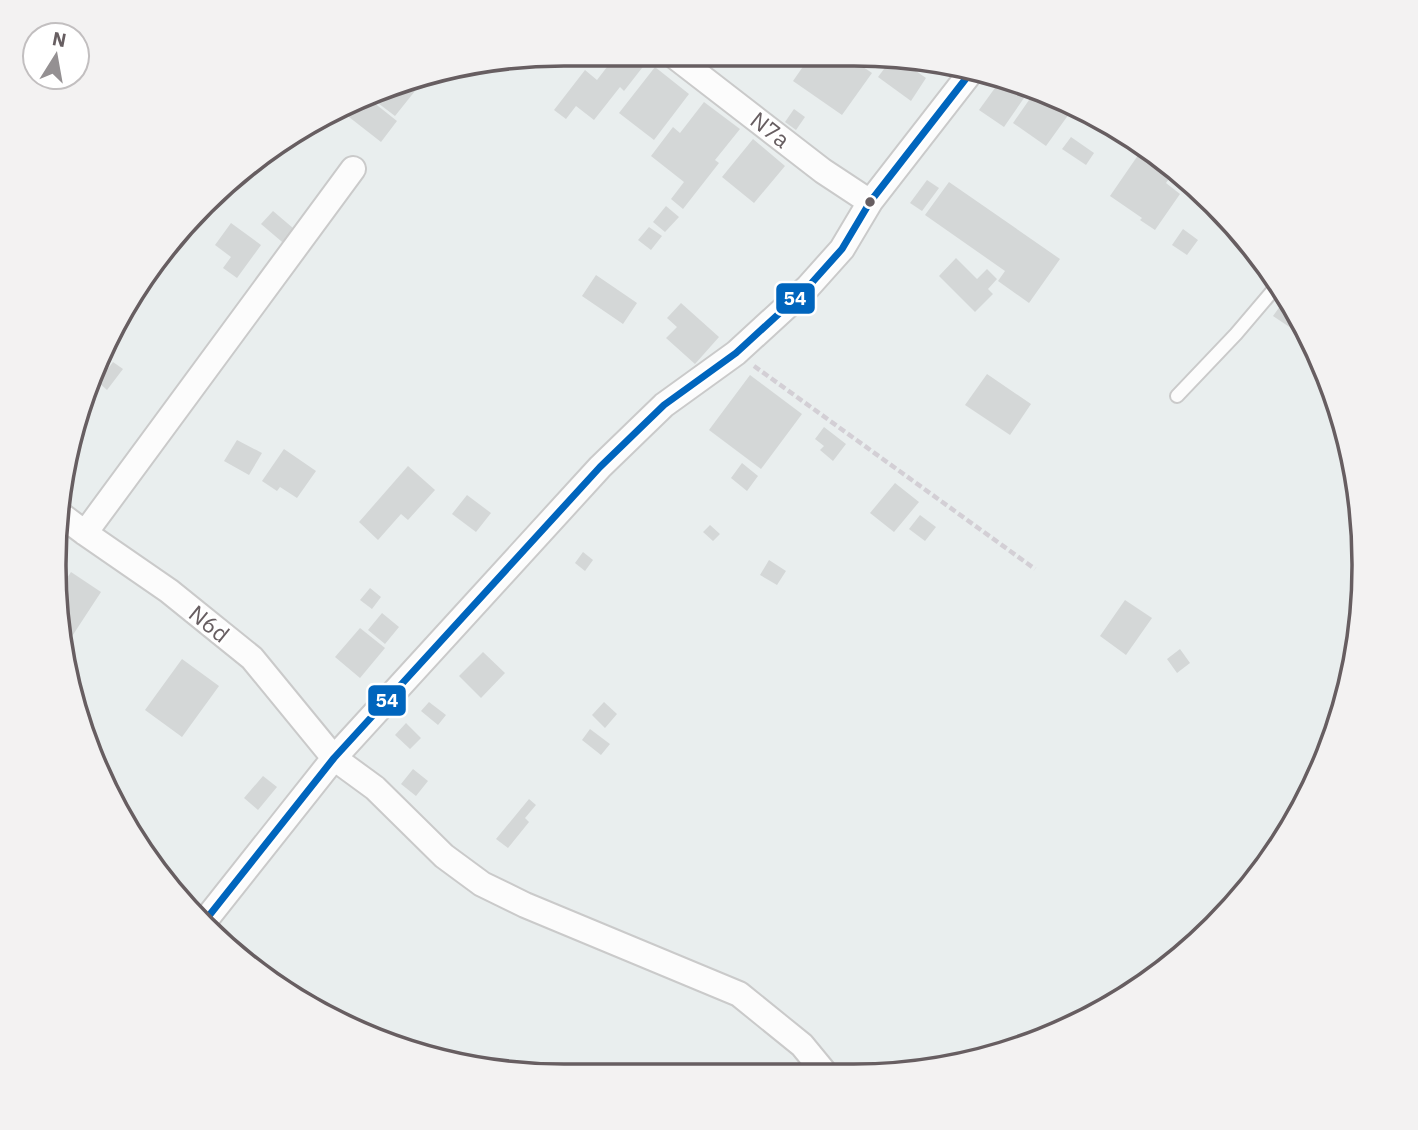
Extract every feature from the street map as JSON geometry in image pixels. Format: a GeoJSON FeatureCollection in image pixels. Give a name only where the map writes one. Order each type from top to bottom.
{"type":"FeatureCollection","features":[{"type":"Feature","properties":{"kind":"street","name":"N7a"},"geometry":{"type":"LineString","coordinates":[[687,66],[823,171],[870,202]]}},
{"type":"Feature","properties":{"kind":"street"},"geometry":{"type":"LineString","coordinates":[[210,914],[334,758],[600,467],[664,405],[736,353],[808,287],[842,249],[870,202],[965,79]]}},
{"type":"Feature","properties":{"kind":"street"},"geometry":{"type":"LineString","coordinates":[[85,533],[353,169]]}},
{"type":"Feature","properties":{"kind":"street","name":"N6d"},"geometry":{"type":"LineString","coordinates":[[69,521],[169,592],[252,658],[334,758],[375,788],[444,856],[482,884],[537,910],[739,993],[802,1045],[818,1064]]}},
{"type":"Feature","properties":{"kind":"lane"},"geometry":{"type":"LineString","coordinates":[[1178,396],[1271,293]]}},
{"type":"Feature","properties":{"kind":"path"},"geometry":{"type":"LineString","coordinates":[[736,353],[1035,569]]}},
{"type":"Feature","properties":{"kind":"building"},"geometry":{"type":"Polygon","coordinates":[[[608,66],[644,66],[624,91],[620,87],[594,120],[576,106],[566,119],[554,110],[585,70],[597,80],[608,66]]]}},
{"type":"Feature","properties":{"kind":"building"},"geometry":{"type":"Polygon","coordinates":[[[803,66],[863,67],[872,73],[842,115],[793,81],[803,66]]]}},
{"type":"Feature","properties":{"kind":"building"},"geometry":{"type":"Polygon","coordinates":[[[655,67],[689,94],[654,140],[619,113],[655,67]]]}},
{"type":"Feature","properties":{"kind":"building"},"geometry":{"type":"Polygon","coordinates":[[[885,68],[916,71],[926,78],[911,101],[878,77],[885,68]]]}},
{"type":"Feature","properties":{"kind":"building"},"geometry":{"type":"Polygon","coordinates":[[[995,87],[1024,98],[1004,127],[979,110],[995,87]]]}},
{"type":"Feature","properties":{"kind":"building"},"geometry":{"type":"Polygon","coordinates":[[[416,89],[395,116],[378,103],[416,89]]]}},
{"type":"Feature","properties":{"kind":"building"},"geometry":{"type":"Polygon","coordinates":[[[1030,99],[1068,116],[1046,146],[1013,123],[1030,99]]]}},
{"type":"Feature","properties":{"kind":"building"},"geometry":{"type":"Polygon","coordinates":[[[704,102],[740,129],[715,160],[719,163],[683,209],[671,199],[684,182],[651,156],[673,127],[680,133],[704,102]]]}},
{"type":"Feature","properties":{"kind":"building"},"geometry":{"type":"Polygon","coordinates":[[[375,104],[397,121],[381,142],[348,116],[375,104]]]}},
{"type":"Feature","properties":{"kind":"building"},"geometry":{"type":"Polygon","coordinates":[[[794,109],[805,117],[796,130],[785,122],[794,109]]]}},
{"type":"Feature","properties":{"kind":"building"},"geometry":{"type":"Polygon","coordinates":[[[1071,137],[1094,153],[1086,165],[1062,149],[1071,137]]]}},
{"type":"Feature","properties":{"kind":"building"},"geometry":{"type":"Polygon","coordinates":[[[753,139],[785,166],[754,203],[722,177],[753,139]]]}},
{"type":"Feature","properties":{"kind":"building"},"geometry":{"type":"Polygon","coordinates":[[[1137,156],[1168,180],[1166,183],[1180,194],[1155,230],[1110,196],[1137,156]]]}},
{"type":"Feature","properties":{"kind":"building"},"geometry":{"type":"Polygon","coordinates":[[[927,180],[939,188],[922,211],[910,203],[927,180]]]}},
{"type":"Feature","properties":{"kind":"building"},"geometry":{"type":"Polygon","coordinates":[[[949,182],[1060,259],[1029,303],[998,281],[1005,271],[925,215],[949,182]]]}},
{"type":"Feature","properties":{"kind":"building"},"geometry":{"type":"Polygon","coordinates":[[[666,206],[679,217],[665,232],[653,222],[666,206]]]}},
{"type":"Feature","properties":{"kind":"building"},"geometry":{"type":"Polygon","coordinates":[[[273,211],[300,234],[288,247],[261,224],[273,211]]]}},
{"type":"Feature","properties":{"kind":"building"},"geometry":{"type":"Polygon","coordinates":[[[231,223],[261,245],[237,278],[223,268],[231,257],[215,245],[231,223]]]}},
{"type":"Feature","properties":{"kind":"building"},"geometry":{"type":"Polygon","coordinates":[[[649,227],[662,236],[651,250],[638,240],[649,227]]]}},
{"type":"Feature","properties":{"kind":"building"},"geometry":{"type":"Polygon","coordinates":[[[1183,229],[1198,240],[1187,255],[1172,245],[1183,229]]]}},
{"type":"Feature","properties":{"kind":"building"},"geometry":{"type":"Polygon","coordinates":[[[956,258],[977,279],[987,269],[997,279],[988,289],[993,294],[975,312],[939,276],[956,258]]]}},
{"type":"Feature","properties":{"kind":"building"},"geometry":{"type":"Polygon","coordinates":[[[596,275],[637,303],[623,324],[582,296],[596,275]]]}},
{"type":"Feature","properties":{"kind":"building"},"geometry":{"type":"Polygon","coordinates":[[[681,303],[719,337],[695,364],[666,338],[677,327],[667,318],[681,303]]]}},
{"type":"Feature","properties":{"kind":"building"},"geometry":{"type":"Polygon","coordinates":[[[1279,307],[1291,328],[1291,328],[1273,316],[1279,307]]]}},
{"type":"Feature","properties":{"kind":"building"},"geometry":{"type":"Polygon","coordinates":[[[113,362],[123,369],[107,390],[100,384],[113,362]]]}},
{"type":"Feature","properties":{"kind":"building"},"geometry":{"type":"Polygon","coordinates":[[[987,374],[1031,404],[1010,435],[965,405],[987,374]]]}},
{"type":"Feature","properties":{"kind":"building"},"geometry":{"type":"Polygon","coordinates":[[[750,375],[802,414],[761,469],[709,430],[750,375]]]}},
{"type":"Feature","properties":{"kind":"building"},"geometry":{"type":"Polygon","coordinates":[[[824,427],[846,444],[833,461],[820,450],[824,446],[815,439],[824,427]]]}},
{"type":"Feature","properties":{"kind":"building"},"geometry":{"type":"Polygon","coordinates":[[[237,440],[262,453],[249,475],[224,461],[237,440]]]}},
{"type":"Feature","properties":{"kind":"building"},"geometry":{"type":"Polygon","coordinates":[[[284,449],[316,471],[297,498],[280,487],[277,491],[262,481],[284,449]]]}},
{"type":"Feature","properties":{"kind":"building"},"geometry":{"type":"Polygon","coordinates":[[[742,463],[758,476],[747,491],[731,478],[742,463]]]}},
{"type":"Feature","properties":{"kind":"building"},"geometry":{"type":"Polygon","coordinates":[[[408,466],[435,490],[408,520],[401,514],[378,540],[359,522],[408,466]]]}},
{"type":"Feature","properties":{"kind":"building"},"geometry":{"type":"Polygon","coordinates":[[[895,483],[919,502],[894,532],[870,513],[895,483]]]}},
{"type":"Feature","properties":{"kind":"building"},"geometry":{"type":"Polygon","coordinates":[[[467,495],[491,513],[476,532],[452,514],[467,495]]]}},
{"type":"Feature","properties":{"kind":"building"},"geometry":{"type":"Polygon","coordinates":[[[920,515],[936,527],[925,541],[909,529],[920,515]]]}},
{"type":"Feature","properties":{"kind":"building"},"geometry":{"type":"Polygon","coordinates":[[[710,525],[720,534],[713,541],[703,532],[710,525]]]}},
{"type":"Feature","properties":{"kind":"building"},"geometry":{"type":"Polygon","coordinates":[[[583,552],[593,560],[585,571],[575,563],[583,552]]]}},
{"type":"Feature","properties":{"kind":"building"},"geometry":{"type":"Polygon","coordinates":[[[769,560],[786,571],[777,585],[760,575],[769,560]]]}},
{"type":"Feature","properties":{"kind":"building"},"geometry":{"type":"Polygon","coordinates":[[[71,572],[101,592],[72,636],[68,598],[67,578],[71,572]]]}},
{"type":"Feature","properties":{"kind":"building"},"geometry":{"type":"Polygon","coordinates":[[[370,588],[381,597],[372,609],[360,600],[370,588]]]}},
{"type":"Feature","properties":{"kind":"building"},"geometry":{"type":"Polygon","coordinates":[[[1125,600],[1152,618],[1126,655],[1100,636],[1125,600]]]}},
{"type":"Feature","properties":{"kind":"building"},"geometry":{"type":"Polygon","coordinates":[[[382,613],[399,627],[385,644],[368,630],[382,613]]]}},
{"type":"Feature","properties":{"kind":"building"},"geometry":{"type":"Polygon","coordinates":[[[360,628],[385,648],[360,678],[335,657],[360,628]]]}},
{"type":"Feature","properties":{"kind":"building"},"geometry":{"type":"Polygon","coordinates":[[[1180,649],[1190,663],[1177,673],[1167,659],[1180,649]]]}},
{"type":"Feature","properties":{"kind":"building"},"geometry":{"type":"Polygon","coordinates":[[[483,652],[505,673],[481,698],[459,676],[483,652]]]}},
{"type":"Feature","properties":{"kind":"building"},"geometry":{"type":"Polygon","coordinates":[[[182,659],[219,686],[182,737],[145,710],[182,659]]]}},
{"type":"Feature","properties":{"kind":"building"},"geometry":{"type":"Polygon","coordinates":[[[429,702],[446,715],[438,725],[421,711],[429,702]]]}},
{"type":"Feature","properties":{"kind":"building"},"geometry":{"type":"Polygon","coordinates":[[[604,702],[617,714],[605,728],[592,715],[604,702]]]}},
{"type":"Feature","properties":{"kind":"building"},"geometry":{"type":"Polygon","coordinates":[[[406,723],[421,738],[410,749],[395,735],[406,723]]]}},
{"type":"Feature","properties":{"kind":"building"},"geometry":{"type":"Polygon","coordinates":[[[590,729],[610,744],[601,755],[582,740],[590,729]]]}},
{"type":"Feature","properties":{"kind":"building"},"geometry":{"type":"Polygon","coordinates":[[[413,769],[428,781],[416,796],[401,784],[413,769]]]}},
{"type":"Feature","properties":{"kind":"building"},"geometry":{"type":"Polygon","coordinates":[[[263,776],[277,787],[258,810],[244,798],[263,776]]]}},
{"type":"Feature","properties":{"kind":"building"},"geometry":{"type":"Polygon","coordinates":[[[529,799],[536,805],[525,818],[529,822],[508,848],[496,839],[529,799]]]}},
{"type":"Feature","properties":{"kind":"transit line","name":"54"},"geometry":{"type":"LineString","coordinates":[[210,914],[334,758],[600,467],[664,405],[736,353],[808,287],[842,249],[870,202],[965,79]]}}]}
